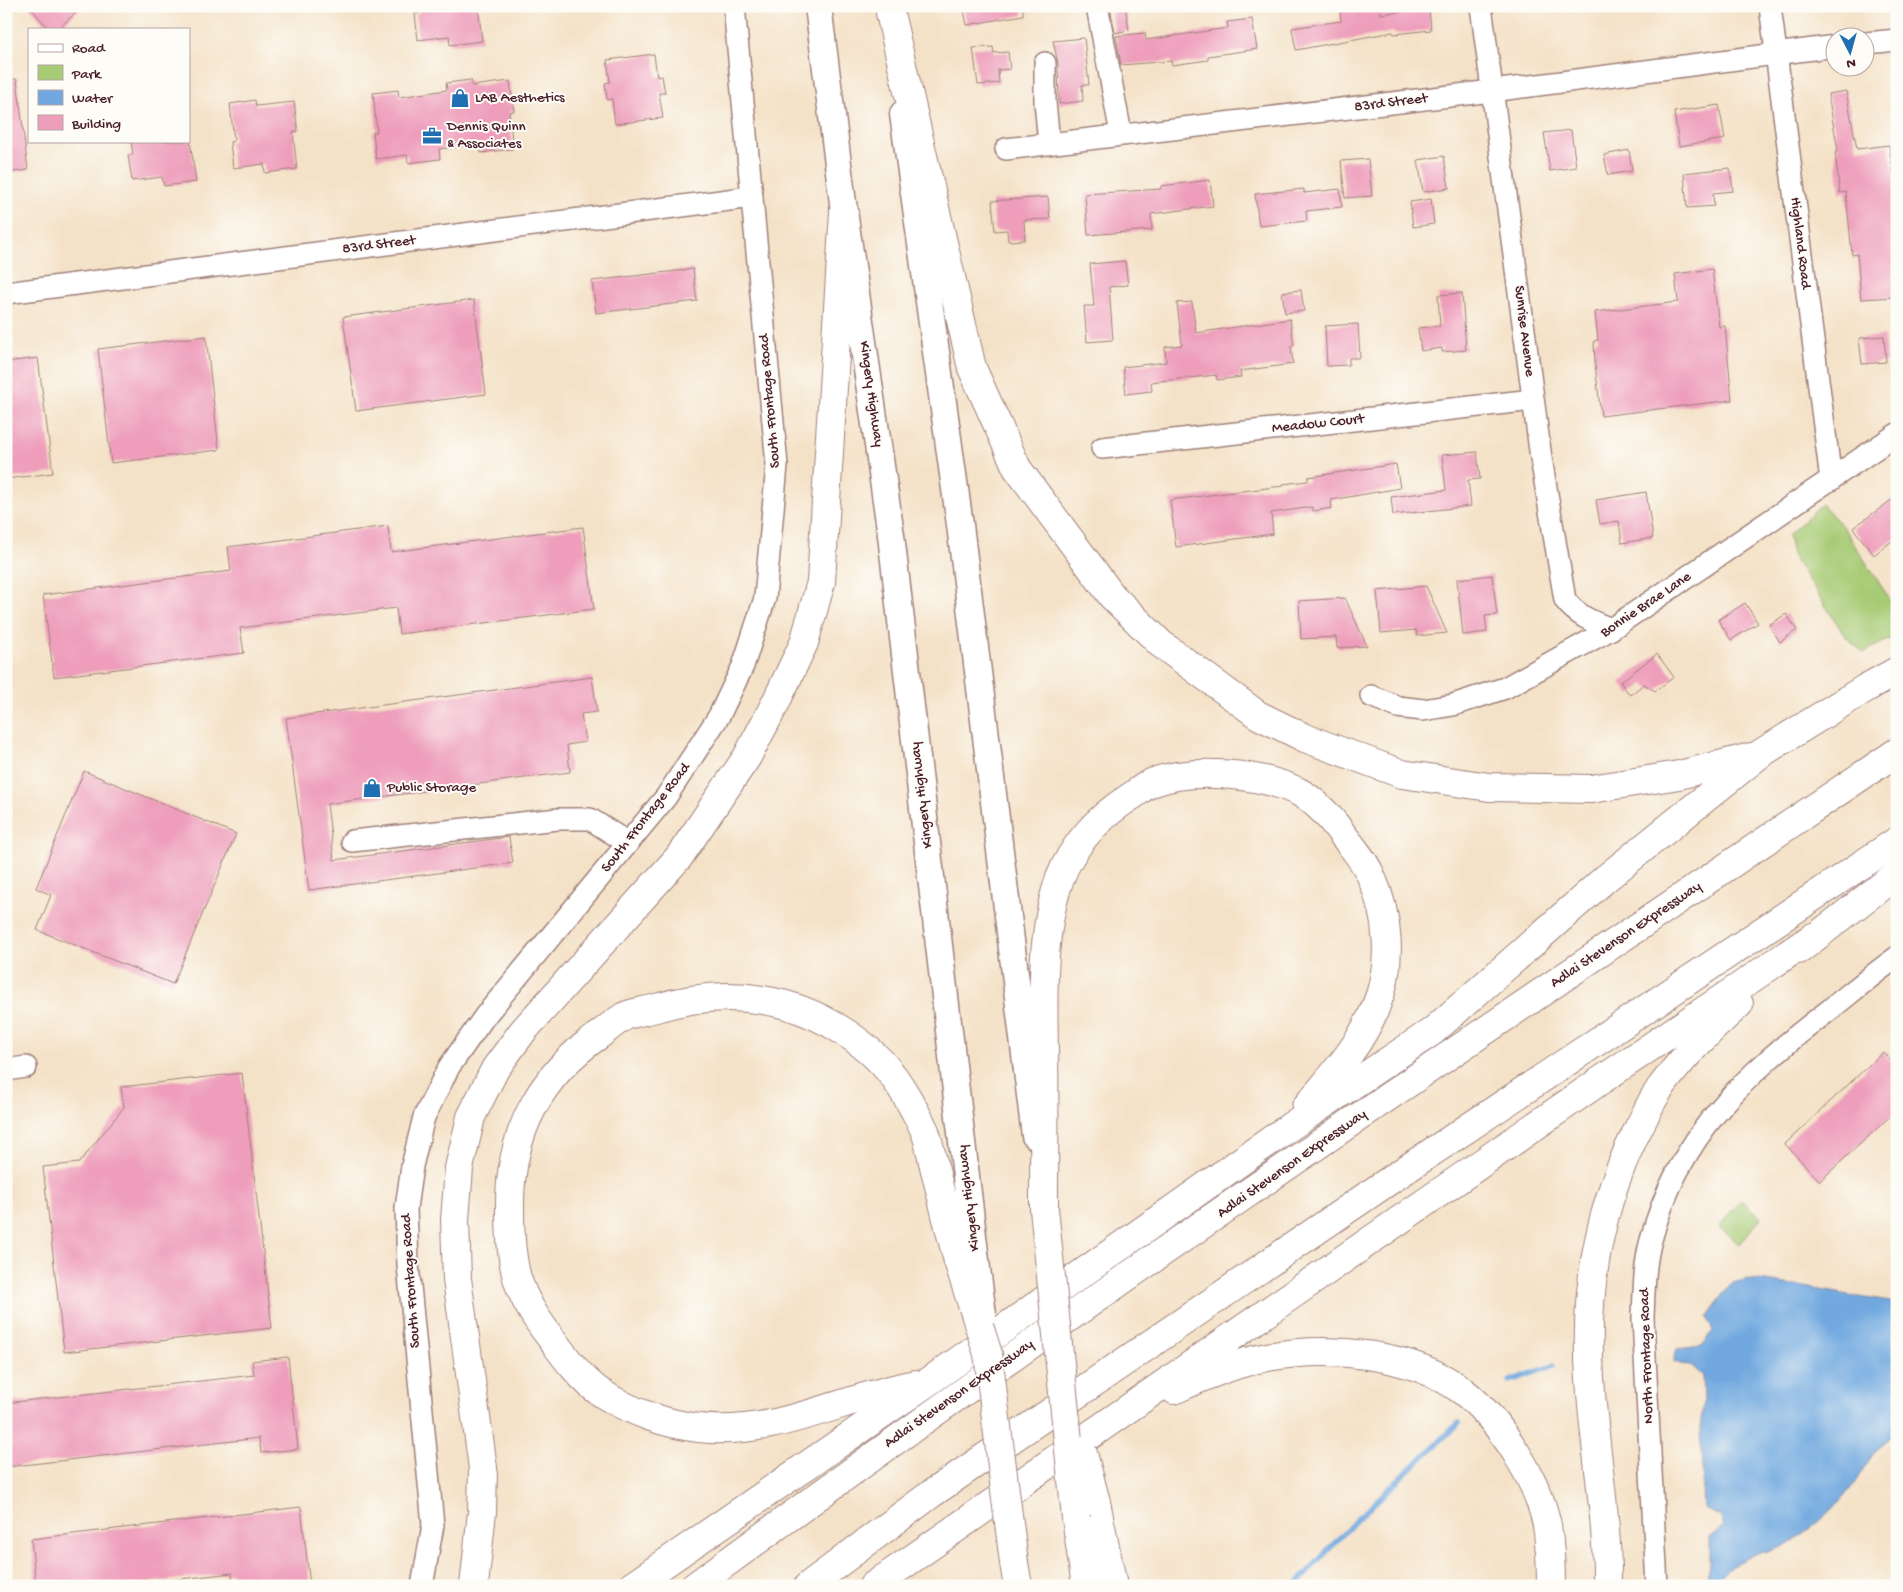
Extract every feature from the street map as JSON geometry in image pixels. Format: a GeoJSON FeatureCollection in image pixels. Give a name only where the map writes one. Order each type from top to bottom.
{"type":"FeatureCollection","features":[{"type":"Feature","properties":{"kind":"highway"},"geometry":{"type":"LineString","coordinates":[[889,10],[972,368],[1017,468],[1112,596],[1160,644],[1258,715],[1305,738],[1402,774],[1489,787],[1591,789],[1679,775],[1760,754]]}},
{"type":"Feature","properties":{"kind":"highway"},"geometry":{"type":"LineString","coordinates":[[474,1586],[482,1512],[483,1468],[457,1279],[455,1220],[459,1168],[471,1117],[495,1069],[523,1030],[679,857],[747,757],[804,643],[821,582],[844,211]]}},
{"type":"Feature","properties":{"kind":"highway"},"geometry":{"type":"LineString","coordinates":[[632,1586],[928,1382],[1290,1126],[1433,1032],[1605,879],[1760,754],[1866,688],[1897,672]]}},
{"type":"Feature","properties":{"kind":"highway","name":"Adlai Stevenson Expressway"},"geometry":{"type":"LineString","coordinates":[[695,1586],[888,1444],[1481,1034],[1897,752]]}},
{"type":"Feature","properties":{"kind":"highway"},"geometry":{"type":"LineString","coordinates":[[1086,1586],[1088,1470],[1062,1388],[1044,1209],[1043,1008],[1050,920],[1061,877],[1082,837],[1100,818],[1151,784],[1195,774],[1236,775],[1268,781],[1298,792],[1330,817],[1371,874],[1383,908],[1388,940],[1377,1005],[1358,1043],[1290,1126]]}},
{"type":"Feature","properties":{"kind":"highway"},"geometry":{"type":"LineString","coordinates":[[808,1586],[931,1494],[1388,1182],[1897,841]]}},
{"type":"Feature","properties":{"kind":"highway"},"geometry":{"type":"LineString","coordinates":[[874,1586],[1597,1083],[1813,937],[1897,874]]}},
{"type":"Feature","properties":{"kind":"highway"},"geometry":{"type":"LineString","coordinates":[[1607,1586],[1608,1556],[1589,1378],[1588,1322],[1598,1234],[1610,1192],[1655,1096],[1706,1034],[1813,937]]}},
{"type":"Feature","properties":{"kind":"highway"},"geometry":{"type":"LineString","coordinates":[[928,1382],[884,1390],[826,1410],[748,1428],[699,1428],[646,1416],[600,1393],[565,1357],[535,1318],[516,1279],[510,1238],[509,1191],[516,1148],[533,1103],[560,1066],[590,1041],[625,1016],[668,1004],[714,997],[763,1000],[807,1012],[846,1033],[880,1060],[899,1085],[925,1132],[966,1257],[988,1354],[1016,1574]]}},
{"type":"Feature","properties":{"kind":"highway"},"geometry":{"type":"LineString","coordinates":[[1126,1410],[1192,1382],[1266,1357],[1315,1352],[1357,1353],[1401,1363],[1434,1375],[1463,1392],[1492,1420],[1515,1450],[1532,1486],[1546,1524],[1551,1561],[1551,1586]]}},
{"type":"Feature","properties":{"kind":"highway"},"geometry":{"type":"LineString","coordinates":[[1086,1510],[1113,1586]]}},
{"type":"Feature","properties":{"kind":"main road","name":"Kingery Highway"},"geometry":{"type":"LineString","coordinates":[[818,6],[844,211],[892,545],[966,1257]]}},
{"type":"Feature","properties":{"kind":"main road"},"geometry":{"type":"LineString","coordinates":[[889,10],[960,525],[1044,1209]]}},
{"type":"Feature","properties":{"kind":"street","name":"South Frontage Road"},"geometry":{"type":"LineString","coordinates":[[422,1586],[433,1525],[408,1265],[406,1208],[412,1166],[424,1117],[449,1067],[484,1016],[666,797],[720,716],[744,666],[765,598],[777,465],[734,6]]}},
{"type":"Feature","properties":{"kind":"street"},"geometry":{"type":"LineString","coordinates":[[1097,6],[1121,134]]}},
{"type":"Feature","properties":{"kind":"street","name":"Sunrise Avenue"},"geometry":{"type":"LineString","coordinates":[[1481,6],[1533,400],[1565,600],[1572,610],[1591,622],[1611,629]]}},
{"type":"Feature","properties":{"kind":"street","name":"Highland Road"},"geometry":{"type":"LineString","coordinates":[[1770,6],[1831,480]]}},
{"type":"Feature","properties":{"kind":"street"},"geometry":{"type":"LineString","coordinates":[[1876,42],[1897,40]]}},
{"type":"Feature","properties":{"kind":"street","name":"83rd Street"},"geometry":{"type":"LineString","coordinates":[[1006,149],[1492,91],[1826,47]]}},
{"type":"Feature","properties":{"kind":"street"},"geometry":{"type":"LineString","coordinates":[[1045,63],[1045,102],[1049,143]]}},
{"type":"Feature","properties":{"kind":"street","name":"83rd Street"},"geometry":{"type":"LineString","coordinates":[[6,293],[752,197]]}},
{"type":"Feature","properties":{"kind":"street","name":"Meadow Court"},"geometry":{"type":"LineString","coordinates":[[1102,448],[1533,400]]}},
{"type":"Feature","properties":{"kind":"street","name":"Bonnie Brae Lane"},"geometry":{"type":"LineString","coordinates":[[1371,696],[1398,707],[1423,710],[1453,705],[1505,688],[1547,667],[1611,629],[1897,434]]}},
{"type":"Feature","properties":{"kind":"street"},"geometry":{"type":"LineString","coordinates":[[352,841],[558,819],[590,819],[628,843]]}},
{"type":"Feature","properties":{"kind":"street","name":"North Frontage Road"},"geometry":{"type":"LineString","coordinates":[[1657,1586],[1642,1319],[1644,1283],[1650,1241],[1662,1206],[1688,1153],[1715,1112],[1743,1082],[1775,1052],[1897,958]]}},
{"type":"Feature","properties":{"kind":"green space"},"geometry":{"type":"Polygon","coordinates":[[[1822,504],[1843,527],[1896,609],[1897,635],[1863,653],[1846,637],[1792,555],[1788,535],[1822,504]]]}},
{"type":"Feature","properties":{"kind":"green space"},"geometry":{"type":"Polygon","coordinates":[[[1741,1200],[1761,1218],[1739,1244],[1719,1226],[1741,1200]]]}},
{"type":"Feature","properties":{"kind":"water"},"geometry":{"type":"Polygon","coordinates":[[[1748,1279],[1897,1303],[1897,1434],[1883,1442],[1877,1449],[1851,1488],[1831,1511],[1800,1537],[1780,1547],[1739,1562],[1722,1575],[1715,1586],[1705,1586],[1710,1565],[1710,1537],[1724,1526],[1720,1516],[1704,1509],[1700,1428],[1704,1400],[1703,1376],[1693,1367],[1674,1362],[1677,1349],[1702,1346],[1713,1332],[1707,1317],[1732,1283],[1748,1279]]]}},
{"type":"Feature","properties":{"kind":"building"},"geometry":{"type":"Polygon","coordinates":[[[29,6],[83,6],[59,28],[48,28],[29,6]]]}},
{"type":"Feature","properties":{"kind":"building"},"geometry":{"type":"Polygon","coordinates":[[[418,6],[478,6],[482,41],[450,45],[449,36],[418,40],[415,14],[419,13],[418,6]]]}},
{"type":"Feature","properties":{"kind":"building"},"geometry":{"type":"Polygon","coordinates":[[[963,6],[1023,6],[1023,15],[967,25],[963,6]]]}},
{"type":"Feature","properties":{"kind":"building"},"geometry":{"type":"Polygon","coordinates":[[[1110,6],[1125,6],[1129,30],[1115,33],[1110,6]]]}},
{"type":"Feature","properties":{"kind":"building"},"geometry":{"type":"Polygon","coordinates":[[[1380,6],[1381,14],[1429,8],[1431,30],[1394,34],[1393,32],[1296,50],[1292,28],[1341,21],[1340,12],[1380,6]]]}},
{"type":"Feature","properties":{"kind":"building"},"geometry":{"type":"Polygon","coordinates":[[[1252,19],[1257,49],[1208,56],[1208,60],[1172,65],[1171,61],[1121,65],[1116,36],[1145,33],[1146,40],[1228,28],[1227,22],[1252,19]]]}},
{"type":"Feature","properties":{"kind":"building"},"geometry":{"type":"Polygon","coordinates":[[[1084,38],[1089,85],[1082,85],[1083,101],[1059,104],[1058,63],[1053,41],[1084,38]]]}},
{"type":"Feature","properties":{"kind":"building"},"geometry":{"type":"Polygon","coordinates":[[[993,47],[994,53],[1008,52],[1010,69],[998,70],[999,83],[978,85],[973,48],[993,47]]]}},
{"type":"Feature","properties":{"kind":"building"},"geometry":{"type":"Polygon","coordinates":[[[654,54],[657,77],[662,76],[665,93],[659,93],[663,118],[615,124],[612,99],[607,100],[605,83],[610,82],[607,60],[654,54]]]}},
{"type":"Feature","properties":{"kind":"building"},"geometry":{"type":"Polygon","coordinates":[[[17,79],[28,170],[6,173],[6,80],[17,79]]]}},
{"type":"Feature","properties":{"kind":"building"},"geometry":{"type":"Polygon","coordinates":[[[471,80],[472,86],[510,81],[514,111],[509,112],[513,149],[481,153],[480,144],[439,149],[440,159],[408,163],[407,155],[376,159],[373,132],[377,132],[373,93],[398,90],[399,97],[447,90],[446,83],[471,80]]]}},
{"type":"Feature","properties":{"kind":"building"},"geometry":{"type":"Polygon","coordinates":[[[1846,91],[1857,149],[1889,145],[1897,196],[1897,297],[1861,299],[1857,254],[1852,255],[1846,192],[1840,193],[1835,152],[1838,151],[1828,94],[1846,91]]]}},
{"type":"Feature","properties":{"kind":"building"},"geometry":{"type":"Polygon","coordinates":[[[255,100],[256,106],[294,102],[298,131],[293,132],[297,169],[265,173],[264,164],[233,168],[230,142],[234,141],[230,104],[255,100]]]}},
{"type":"Feature","properties":{"kind":"building"},"geometry":{"type":"Polygon","coordinates":[[[1719,105],[1725,139],[1679,146],[1674,112],[1719,105]]]}},
{"type":"Feature","properties":{"kind":"building"},"geometry":{"type":"Polygon","coordinates":[[[1571,130],[1576,167],[1550,171],[1544,133],[1571,130]]]}},
{"type":"Feature","properties":{"kind":"building"},"geometry":{"type":"Polygon","coordinates":[[[190,141],[196,182],[164,186],[162,177],[132,181],[128,155],[133,155],[131,142],[190,141]]]}},
{"type":"Feature","properties":{"kind":"building"},"geometry":{"type":"Polygon","coordinates":[[[1629,150],[1632,171],[1608,175],[1604,155],[1629,150]]]}},
{"type":"Feature","properties":{"kind":"building"},"geometry":{"type":"Polygon","coordinates":[[[1444,156],[1449,188],[1423,192],[1418,160],[1444,156]]]}},
{"type":"Feature","properties":{"kind":"building"},"geometry":{"type":"Polygon","coordinates":[[[1368,159],[1372,196],[1345,198],[1341,161],[1368,159]]]}},
{"type":"Feature","properties":{"kind":"building"},"geometry":{"type":"Polygon","coordinates":[[[1730,168],[1733,191],[1713,193],[1714,206],[1687,208],[1684,173],[1730,168]]]}},
{"type":"Feature","properties":{"kind":"building"},"geometry":{"type":"Polygon","coordinates":[[[1210,180],[1213,206],[1151,214],[1152,230],[1088,235],[1085,194],[1161,189],[1161,186],[1210,180]]]}},
{"type":"Feature","properties":{"kind":"building"},"geometry":{"type":"Polygon","coordinates":[[[1304,189],[1304,193],[1340,189],[1342,207],[1306,211],[1307,221],[1259,226],[1255,194],[1304,189]]]}},
{"type":"Feature","properties":{"kind":"building"},"geometry":{"type":"Polygon","coordinates":[[[1048,197],[1050,219],[1024,220],[1025,240],[1008,241],[1007,230],[995,231],[992,201],[1048,197]]]}},
{"type":"Feature","properties":{"kind":"building"},"geometry":{"type":"Polygon","coordinates":[[[1431,199],[1434,224],[1413,227],[1410,202],[1431,199]]]}},
{"type":"Feature","properties":{"kind":"building"},"geometry":{"type":"Polygon","coordinates":[[[1125,261],[1128,285],[1109,287],[1113,340],[1087,342],[1084,306],[1094,306],[1090,264],[1125,261]]]}},
{"type":"Feature","properties":{"kind":"building"},"geometry":{"type":"Polygon","coordinates":[[[693,269],[697,301],[596,313],[592,281],[693,269]]]}},
{"type":"Feature","properties":{"kind":"building"},"geometry":{"type":"Polygon","coordinates":[[[1712,269],[1719,327],[1725,326],[1732,400],[1601,416],[1595,364],[1594,341],[1598,340],[1595,312],[1678,302],[1675,274],[1712,269]]]}},
{"type":"Feature","properties":{"kind":"building"},"geometry":{"type":"Polygon","coordinates":[[[1301,290],[1304,311],[1285,313],[1282,292],[1301,290]]]}},
{"type":"Feature","properties":{"kind":"building"},"geometry":{"type":"Polygon","coordinates":[[[1462,293],[1466,350],[1442,352],[1442,348],[1421,351],[1418,328],[1440,326],[1438,295],[1462,293]]]}},
{"type":"Feature","properties":{"kind":"building"},"geometry":{"type":"Polygon","coordinates":[[[474,300],[486,394],[356,411],[343,317],[474,300]]]}},
{"type":"Feature","properties":{"kind":"building"},"geometry":{"type":"Polygon","coordinates":[[[1192,302],[1196,333],[1290,319],[1294,346],[1291,346],[1293,364],[1240,371],[1241,377],[1217,380],[1216,375],[1151,382],[1152,391],[1126,394],[1123,367],[1166,362],[1165,347],[1182,345],[1177,303],[1192,302]]]}},
{"type":"Feature","properties":{"kind":"building"},"geometry":{"type":"Polygon","coordinates":[[[1358,324],[1360,358],[1349,358],[1349,365],[1327,366],[1325,326],[1358,324]]]}},
{"type":"Feature","properties":{"kind":"building"},"geometry":{"type":"Polygon","coordinates":[[[206,336],[219,450],[111,463],[98,349],[206,336]]]}},
{"type":"Feature","properties":{"kind":"building"},"geometry":{"type":"Polygon","coordinates":[[[1884,336],[1886,362],[1862,364],[1859,338],[1884,336]]]}},
{"type":"Feature","properties":{"kind":"building"},"geometry":{"type":"Polygon","coordinates":[[[38,358],[53,473],[6,479],[6,362],[38,358]]]}},
{"type":"Feature","properties":{"kind":"building"},"geometry":{"type":"Polygon","coordinates":[[[1477,452],[1480,479],[1468,480],[1471,506],[1393,515],[1391,497],[1446,490],[1442,455],[1477,452]]]}},
{"type":"Feature","properties":{"kind":"building"},"geometry":{"type":"Polygon","coordinates":[[[1396,464],[1400,488],[1331,500],[1332,508],[1313,511],[1312,507],[1271,513],[1273,534],[1176,547],[1170,500],[1283,486],[1283,484],[1308,481],[1308,477],[1396,464]]]}},
{"type":"Feature","properties":{"kind":"building"},"geometry":{"type":"Polygon","coordinates":[[[1646,492],[1653,538],[1622,543],[1619,521],[1600,524],[1596,500],[1646,492]]]}},
{"type":"Feature","properties":{"kind":"building"},"geometry":{"type":"Polygon","coordinates":[[[1897,496],[1897,537],[1874,555],[1853,528],[1897,496]]]}},
{"type":"Feature","properties":{"kind":"building"},"geometry":{"type":"Polygon","coordinates":[[[388,526],[391,552],[583,527],[594,609],[399,634],[396,608],[240,628],[244,653],[54,677],[43,595],[231,571],[228,547],[388,526]]]}},
{"type":"Feature","properties":{"kind":"building"},"geometry":{"type":"Polygon","coordinates":[[[1492,575],[1497,615],[1485,616],[1487,632],[1463,635],[1457,579],[1492,575]]]}},
{"type":"Feature","properties":{"kind":"building"},"geometry":{"type":"Polygon","coordinates":[[[1426,586],[1447,633],[1417,636],[1416,630],[1381,633],[1377,591],[1426,586]]]}},
{"type":"Feature","properties":{"kind":"building"},"geometry":{"type":"Polygon","coordinates":[[[1345,598],[1367,646],[1337,648],[1336,637],[1301,639],[1299,601],[1345,598]]]}},
{"type":"Feature","properties":{"kind":"building"},"geometry":{"type":"Polygon","coordinates":[[[1745,603],[1758,623],[1731,640],[1718,620],[1745,603]]]}},
{"type":"Feature","properties":{"kind":"building"},"geometry":{"type":"Polygon","coordinates":[[[1786,614],[1797,630],[1780,642],[1769,625],[1786,614]]]}},
{"type":"Feature","properties":{"kind":"building"},"geometry":{"type":"Polygon","coordinates":[[[1657,654],[1674,677],[1655,691],[1644,684],[1630,695],[1620,682],[1657,654]]]}},
{"type":"Feature","properties":{"kind":"building","name":"Public Storage"},"geometry":{"type":"Polygon","coordinates":[[[592,677],[597,712],[581,714],[585,742],[567,745],[570,772],[327,804],[334,860],[509,837],[513,863],[309,890],[286,718],[592,677]]]}},
{"type":"Feature","properties":{"kind":"building"},"geometry":{"type":"Polygon","coordinates":[[[84,771],[236,834],[173,984],[37,930],[51,895],[36,888],[84,771]]]}},
{"type":"Feature","properties":{"kind":"building"},"geometry":{"type":"Polygon","coordinates":[[[1883,1052],[1897,1067],[1897,1110],[1820,1181],[1785,1144],[1883,1052]]]}},
{"type":"Feature","properties":{"kind":"building"},"geometry":{"type":"Polygon","coordinates":[[[242,1073],[272,1328],[64,1352],[43,1167],[79,1163],[124,1107],[121,1087],[242,1073]]]}},
{"type":"Feature","properties":{"kind":"building"},"geometry":{"type":"Polygon","coordinates":[[[288,1357],[298,1449],[261,1453],[259,1438],[6,1467],[6,1403],[254,1375],[252,1361],[288,1357]]]}},
{"type":"Feature","properties":{"kind":"building"},"geometry":{"type":"Polygon","coordinates":[[[301,1507],[310,1586],[233,1586],[232,1573],[121,1586],[36,1586],[31,1539],[301,1507]]]}},
{"type":"Feature","properties":{"kind":"waterway"},"geometry":{"type":"LineString","coordinates":[[1510,1381],[1553,1366]]}},
{"type":"Feature","properties":{"kind":"waterway"},"geometry":{"type":"LineString","coordinates":[[1295,1586],[1356,1520],[1459,1423]]}},
{"type":"Feature","properties":{"kind":"place","name":"LAB Aesthetics"},"geometry":{"type":"Point","coordinates":[460,98]}},
{"type":"Feature","properties":{"kind":"place","name":"Dennis Quinn & Associates"},"geometry":{"type":"Point","coordinates":[432,136]}},
{"type":"Feature","properties":{"kind":"place","name":"Public Storage"},"geometry":{"type":"Point","coordinates":[372,788]}}]}
